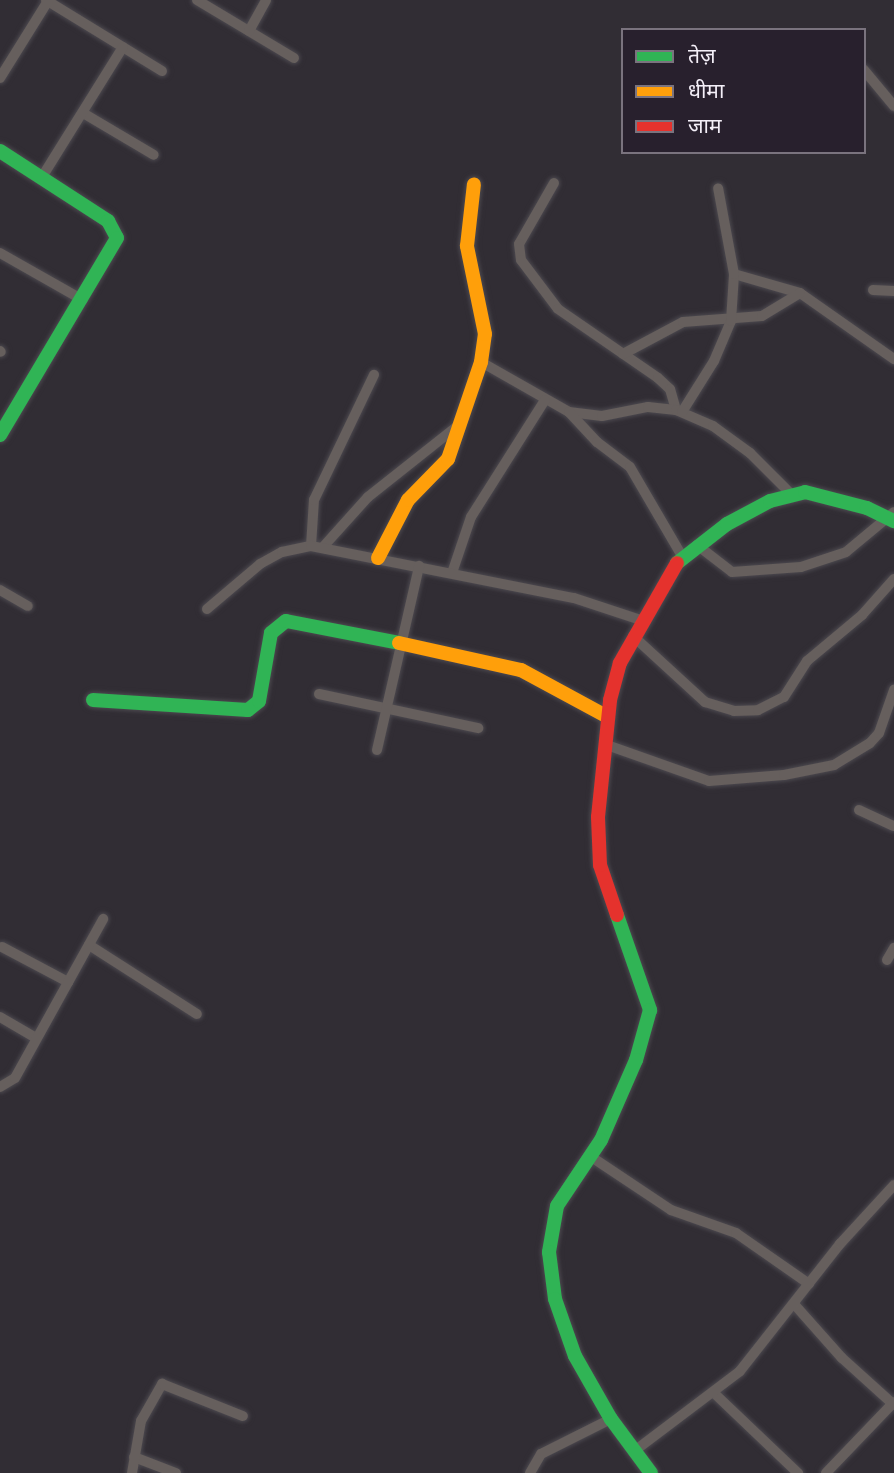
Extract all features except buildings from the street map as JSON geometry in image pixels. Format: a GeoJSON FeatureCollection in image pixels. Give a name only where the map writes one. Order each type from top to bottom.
{"type":"FeatureCollection","features":[{"type":"Feature","properties":{"kind":"street"},"geometry":{"type":"LineString","coordinates":[[198,0],[294,58]]}},
{"type":"Feature","properties":{"kind":"street"},"geometry":{"type":"LineString","coordinates":[[249,31],[267,0]]}},
{"type":"Feature","properties":{"kind":"street"},"geometry":{"type":"LineString","coordinates":[[0,78],[3,64],[47,1],[162,71]]}},
{"type":"Feature","properties":{"kind":"street"},"geometry":{"type":"LineString","coordinates":[[42,177],[123,47]]}},
{"type":"Feature","properties":{"kind":"street"},"geometry":{"type":"LineString","coordinates":[[866,72],[894,106]]}},
{"type":"Feature","properties":{"kind":"street"},"geometry":{"type":"LineString","coordinates":[[83,113],[154,155]]}},
{"type":"Feature","properties":{"kind":"street"},"geometry":{"type":"LineString","coordinates":[[0,151],[42,177],[116,230],[112,249],[0,435]]}},
{"type":"Feature","properties":{"kind":"street"},"geometry":{"type":"LineString","coordinates":[[554,183],[519,244],[521,260],[558,309],[664,383],[679,411]]}},
{"type":"Feature","properties":{"kind":"street"},"geometry":{"type":"LineString","coordinates":[[378,558],[408,500],[448,459],[481,362],[485,334],[467,246],[474,184]]}},
{"type":"Feature","properties":{"kind":"street"},"geometry":{"type":"LineString","coordinates":[[679,411],[714,362],[731,321],[734,274],[718,188]]}},
{"type":"Feature","properties":{"kind":"street"},"geometry":{"type":"LineString","coordinates":[[0,253],[83,300]]}},
{"type":"Feature","properties":{"kind":"street"},"geometry":{"type":"LineString","coordinates":[[734,274],[800,293],[893,354]]}},
{"type":"Feature","properties":{"kind":"street"},"geometry":{"type":"LineString","coordinates":[[873,290],[894,291]]}},
{"type":"Feature","properties":{"kind":"street"},"geometry":{"type":"LineString","coordinates":[[623,354],[682,322],[731,321],[762,316],[800,293]]}},
{"type":"Feature","properties":{"kind":"street"},"geometry":{"type":"LineString","coordinates":[[481,362],[569,412],[602,416],[648,407],[679,411],[713,426],[750,453],[790,493]]}},
{"type":"Feature","properties":{"kind":"street"},"geometry":{"type":"LineString","coordinates":[[311,546],[314,500],[374,375]]}},
{"type":"Feature","properties":{"kind":"street"},"geometry":{"type":"LineString","coordinates":[[452,573],[471,517],[545,400]]}},
{"type":"Feature","properties":{"kind":"street"},"geometry":{"type":"LineString","coordinates":[[569,412],[597,442],[630,467],[682,556]]}},
{"type":"Feature","properties":{"kind":"street"},"geometry":{"type":"LineString","coordinates":[[323,547],[368,497],[459,425]]}},
{"type":"Feature","properties":{"kind":"street"},"geometry":{"type":"LineString","coordinates":[[652,1473],[637,1449],[611,1419],[562,1327],[549,1252],[556,1206],[593,1158],[636,1060],[650,1010],[643,979],[609,901],[600,865],[598,817],[604,744],[620,663],[641,620],[682,556],[727,524],[790,493],[830,497],[892,516]]}},
{"type":"Feature","properties":{"kind":"street"},"geometry":{"type":"LineString","coordinates":[[697,545],[732,572],[766,573],[837,556],[892,516]]}},
{"type":"Feature","properties":{"kind":"street"},"geometry":{"type":"LineString","coordinates":[[207,609],[260,564],[282,552],[311,546],[574,598],[641,620]]}},
{"type":"Feature","properties":{"kind":"street"},"geometry":{"type":"LineString","coordinates":[[377,750],[419,566]]}},
{"type":"Feature","properties":{"kind":"street"},"geometry":{"type":"LineString","coordinates":[[633,636],[705,702],[734,711],[758,710],[784,697],[807,661],[862,615],[894,579]]}},
{"type":"Feature","properties":{"kind":"street"},"geometry":{"type":"LineString","coordinates":[[0,590],[28,606]]}},
{"type":"Feature","properties":{"kind":"street"},"geometry":{"type":"LineString","coordinates":[[93,700],[248,710],[259,701],[271,633],[286,621],[402,640],[521,670],[608,717]]}},
{"type":"Feature","properties":{"kind":"street"},"geometry":{"type":"LineString","coordinates":[[604,744],[676,774],[709,781],[784,775],[834,765],[857,753],[878,733],[894,690]]}},
{"type":"Feature","properties":{"kind":"street"},"geometry":{"type":"LineString","coordinates":[[319,694],[478,728]]}},
{"type":"Feature","properties":{"kind":"street"},"geometry":{"type":"LineString","coordinates":[[859,810],[894,826]]}},
{"type":"Feature","properties":{"kind":"street"},"geometry":{"type":"LineString","coordinates":[[0,1087],[15,1078],[103,919]]}},
{"type":"Feature","properties":{"kind":"street"},"geometry":{"type":"LineString","coordinates":[[89,945],[197,1014]]}},
{"type":"Feature","properties":{"kind":"street"},"geometry":{"type":"LineString","coordinates":[[2,947],[68,982]]}},
{"type":"Feature","properties":{"kind":"street"},"geometry":{"type":"LineString","coordinates":[[887,960],[894,948]]}},
{"type":"Feature","properties":{"kind":"street"},"geometry":{"type":"LineString","coordinates":[[0,1017],[37,1038]]}},
{"type":"Feature","properties":{"kind":"street"},"geometry":{"type":"LineString","coordinates":[[593,1158],[671,1210],[736,1233],[810,1284]]}},
{"type":"Feature","properties":{"kind":"street"},"geometry":{"type":"LineString","coordinates":[[637,1449],[715,1394],[894,1185]]}},
{"type":"Feature","properties":{"kind":"street"},"geometry":{"type":"LineString","coordinates":[[794,1304],[842,1359],[893,1404],[826,1473]]}},
{"type":"Feature","properties":{"kind":"street"},"geometry":{"type":"LineString","coordinates":[[132,1473],[141,1421],[162,1384],[243,1416]]}},
{"type":"Feature","properties":{"kind":"street"},"geometry":{"type":"LineString","coordinates":[[715,1394],[798,1473]]}},
{"type":"Feature","properties":{"kind":"street"},"geometry":{"type":"LineString","coordinates":[[530,1473],[541,1454],[611,1419]]}},
{"type":"Feature","properties":{"kind":"street"},"geometry":{"type":"LineString","coordinates":[[134,1457],[176,1473]]}},
{"type":"Feature","properties":{"kind":"traffic: fast"},"geometry":{"type":"LineString","coordinates":[[0,151],[108,221],[117,238],[0,435]]}},
{"type":"Feature","properties":{"kind":"traffic: fast"},"geometry":{"type":"LineString","coordinates":[[677,563],[727,524],[770,501],[805,492],[867,508],[894,521]]}},
{"type":"Feature","properties":{"kind":"traffic: fast"},"geometry":{"type":"LineString","coordinates":[[93,700],[248,710],[259,701],[271,633],[286,621],[399,643]]}},
{"type":"Feature","properties":{"kind":"traffic: fast"},"geometry":{"type":"LineString","coordinates":[[617,915],[650,1010],[636,1060],[601,1140],[557,1206],[549,1252],[555,1299],[575,1356],[611,1419],[651,1473]]}},
{"type":"Feature","properties":{"kind":"traffic: slow"},"geometry":{"type":"LineString","coordinates":[[378,558],[408,500],[448,459],[481,362],[485,334],[467,246],[474,184]]}},
{"type":"Feature","properties":{"kind":"traffic: slow"},"geometry":{"type":"LineString","coordinates":[[399,643],[521,670],[608,717]]}},
{"type":"Feature","properties":{"kind":"traffic: jam"},"geometry":{"type":"LineString","coordinates":[[617,915],[600,865],[598,817],[610,700],[620,663],[677,563]]}}]}
